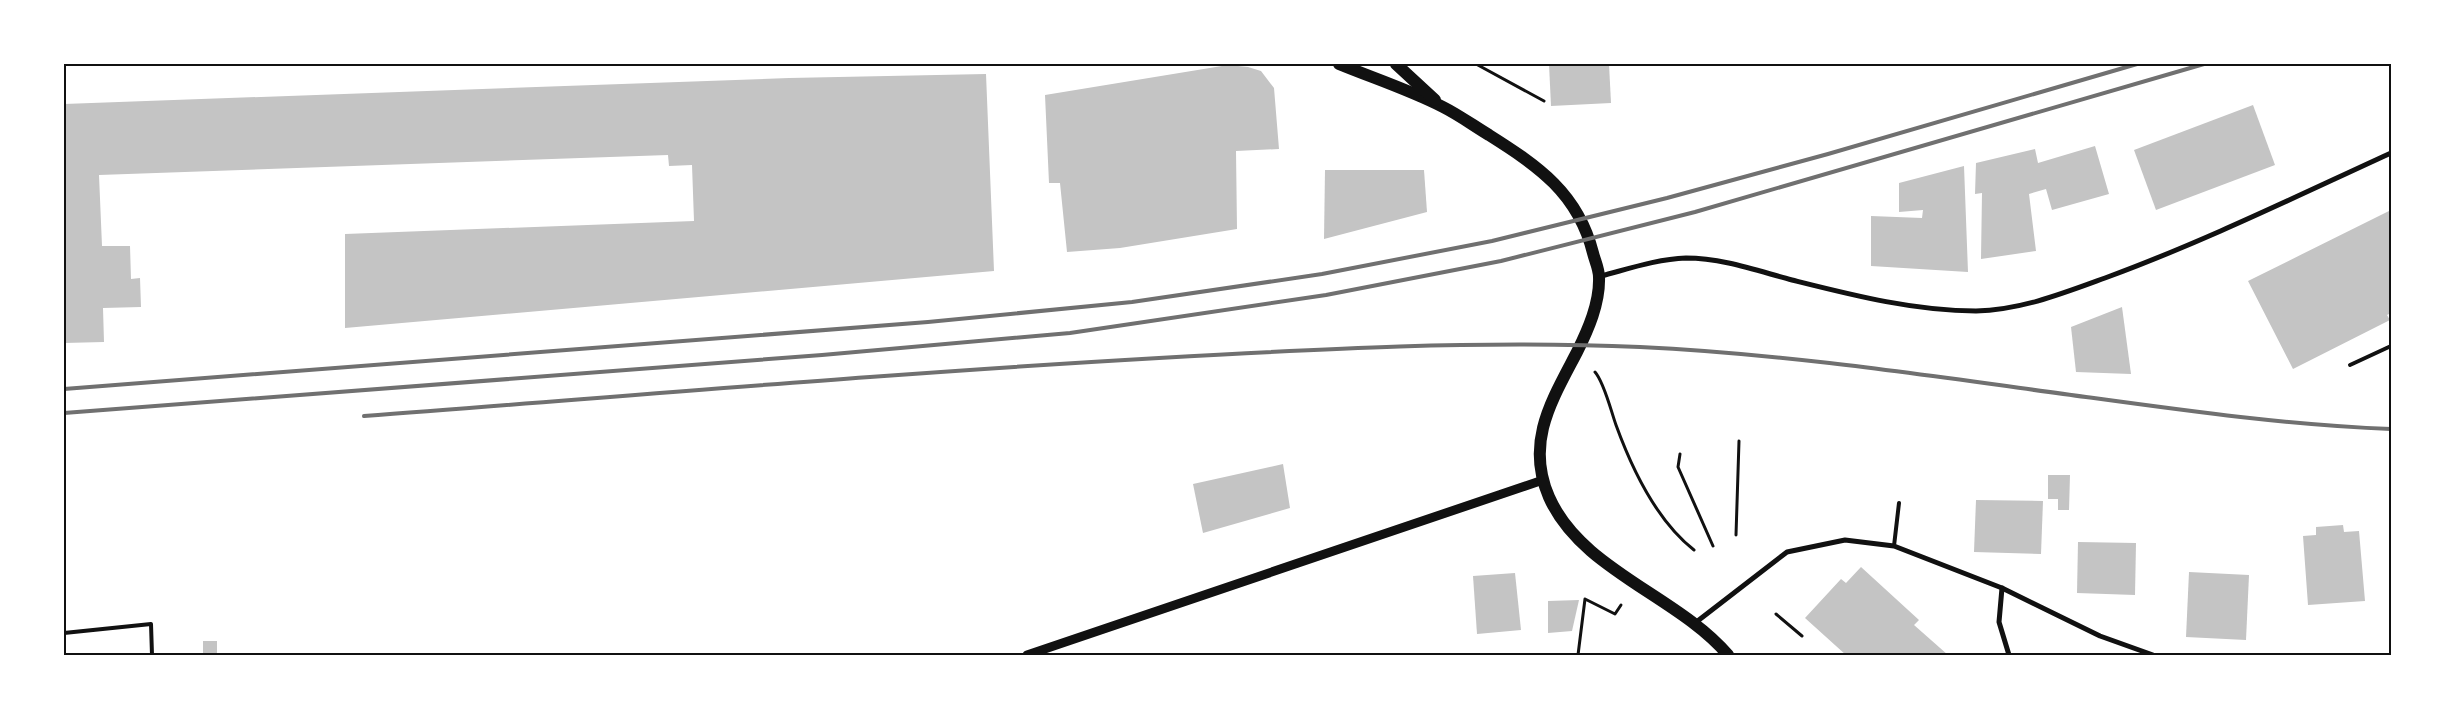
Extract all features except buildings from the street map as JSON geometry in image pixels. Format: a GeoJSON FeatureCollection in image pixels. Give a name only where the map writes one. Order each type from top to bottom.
{"type":"FeatureCollection","features":[{"type":"Feature","properties":{"kind":"main road"},"geometry":{"type":"LineString","coordinates":[[1339,64],[1443,106]]}},
{"type":"Feature","properties":{"kind":"main road"},"geometry":{"type":"LineString","coordinates":[[1396,64],[1443,106],[1533,162],[1549,176],[1563,192],[1587,233],[1599,276],[1594,313],[1577,351],[1553,394],[1543,426],[1539,454],[1543,480],[1549,498],[1559,515],[1585,545],[1695,623],[1728,655]]}},
{"type":"Feature","properties":{"kind":"street"},"geometry":{"type":"LineString","coordinates":[[1599,276],[1659,261],[1687,258],[1723,262],[1822,288],[1908,306],[1970,310],[2013,307],[2054,297],[2156,260],[2391,153]]}},
{"type":"Feature","properties":{"kind":"street"},"geometry":{"type":"LineString","coordinates":[[1027,655],[1543,480]]}},
{"type":"Feature","properties":{"kind":"street"},"geometry":{"type":"LineString","coordinates":[[1695,623],[1787,552],[1845,540],[1894,546],[2002,588],[2100,636],[2153,655]]}},
{"type":"Feature","properties":{"kind":"street"},"geometry":{"type":"LineString","coordinates":[[2002,588],[1999,622],[2009,655]]}},
{"type":"Feature","properties":{"kind":"lane"},"geometry":{"type":"LineString","coordinates":[[2350,365],[2391,346]]}},
{"type":"Feature","properties":{"kind":"lane"},"geometry":{"type":"LineString","coordinates":[[1894,546],[1899,503]]}},
{"type":"Feature","properties":{"kind":"lane"},"geometry":{"type":"LineString","coordinates":[[64,633],[151,624],[152,655]]}},
{"type":"Feature","properties":{"kind":"path"},"geometry":{"type":"LineString","coordinates":[[1476,64],[1544,101]]}},
{"type":"Feature","properties":{"kind":"path"},"geometry":{"type":"LineString","coordinates":[[1592,369],[1597,374],[1622,442],[1647,492],[1678,538],[1694,550]]}},
{"type":"Feature","properties":{"kind":"path"},"geometry":{"type":"LineString","coordinates":[[1736,535],[1739,441]]}},
{"type":"Feature","properties":{"kind":"path"},"geometry":{"type":"LineString","coordinates":[[1680,454],[1678,467],[1713,546]]}},
{"type":"Feature","properties":{"kind":"path"},"geometry":{"type":"LineString","coordinates":[[1578,655],[1585,599],[1615,614],[1621,606]]}},
{"type":"Feature","properties":{"kind":"path"},"geometry":{"type":"LineString","coordinates":[[1776,614],[1802,636]]}},
{"type":"Feature","properties":{"kind":"railway"},"geometry":{"type":"LineString","coordinates":[[64,389],[928,322],[1132,302],[1322,274],[1492,241],[1667,198],[1828,154],[2137,64]]}},
{"type":"Feature","properties":{"kind":"railway"},"geometry":{"type":"LineString","coordinates":[[64,413],[822,355],[1070,333],[1326,295],[1501,261],[1695,212],[2204,64]]}},
{"type":"Feature","properties":{"kind":"railway"},"geometry":{"type":"LineString","coordinates":[[364,416],[1060,364],[1339,349],[1520,344],[1640,347],[1752,355],[1919,374],[2238,417],[2391,429]]}}]}
